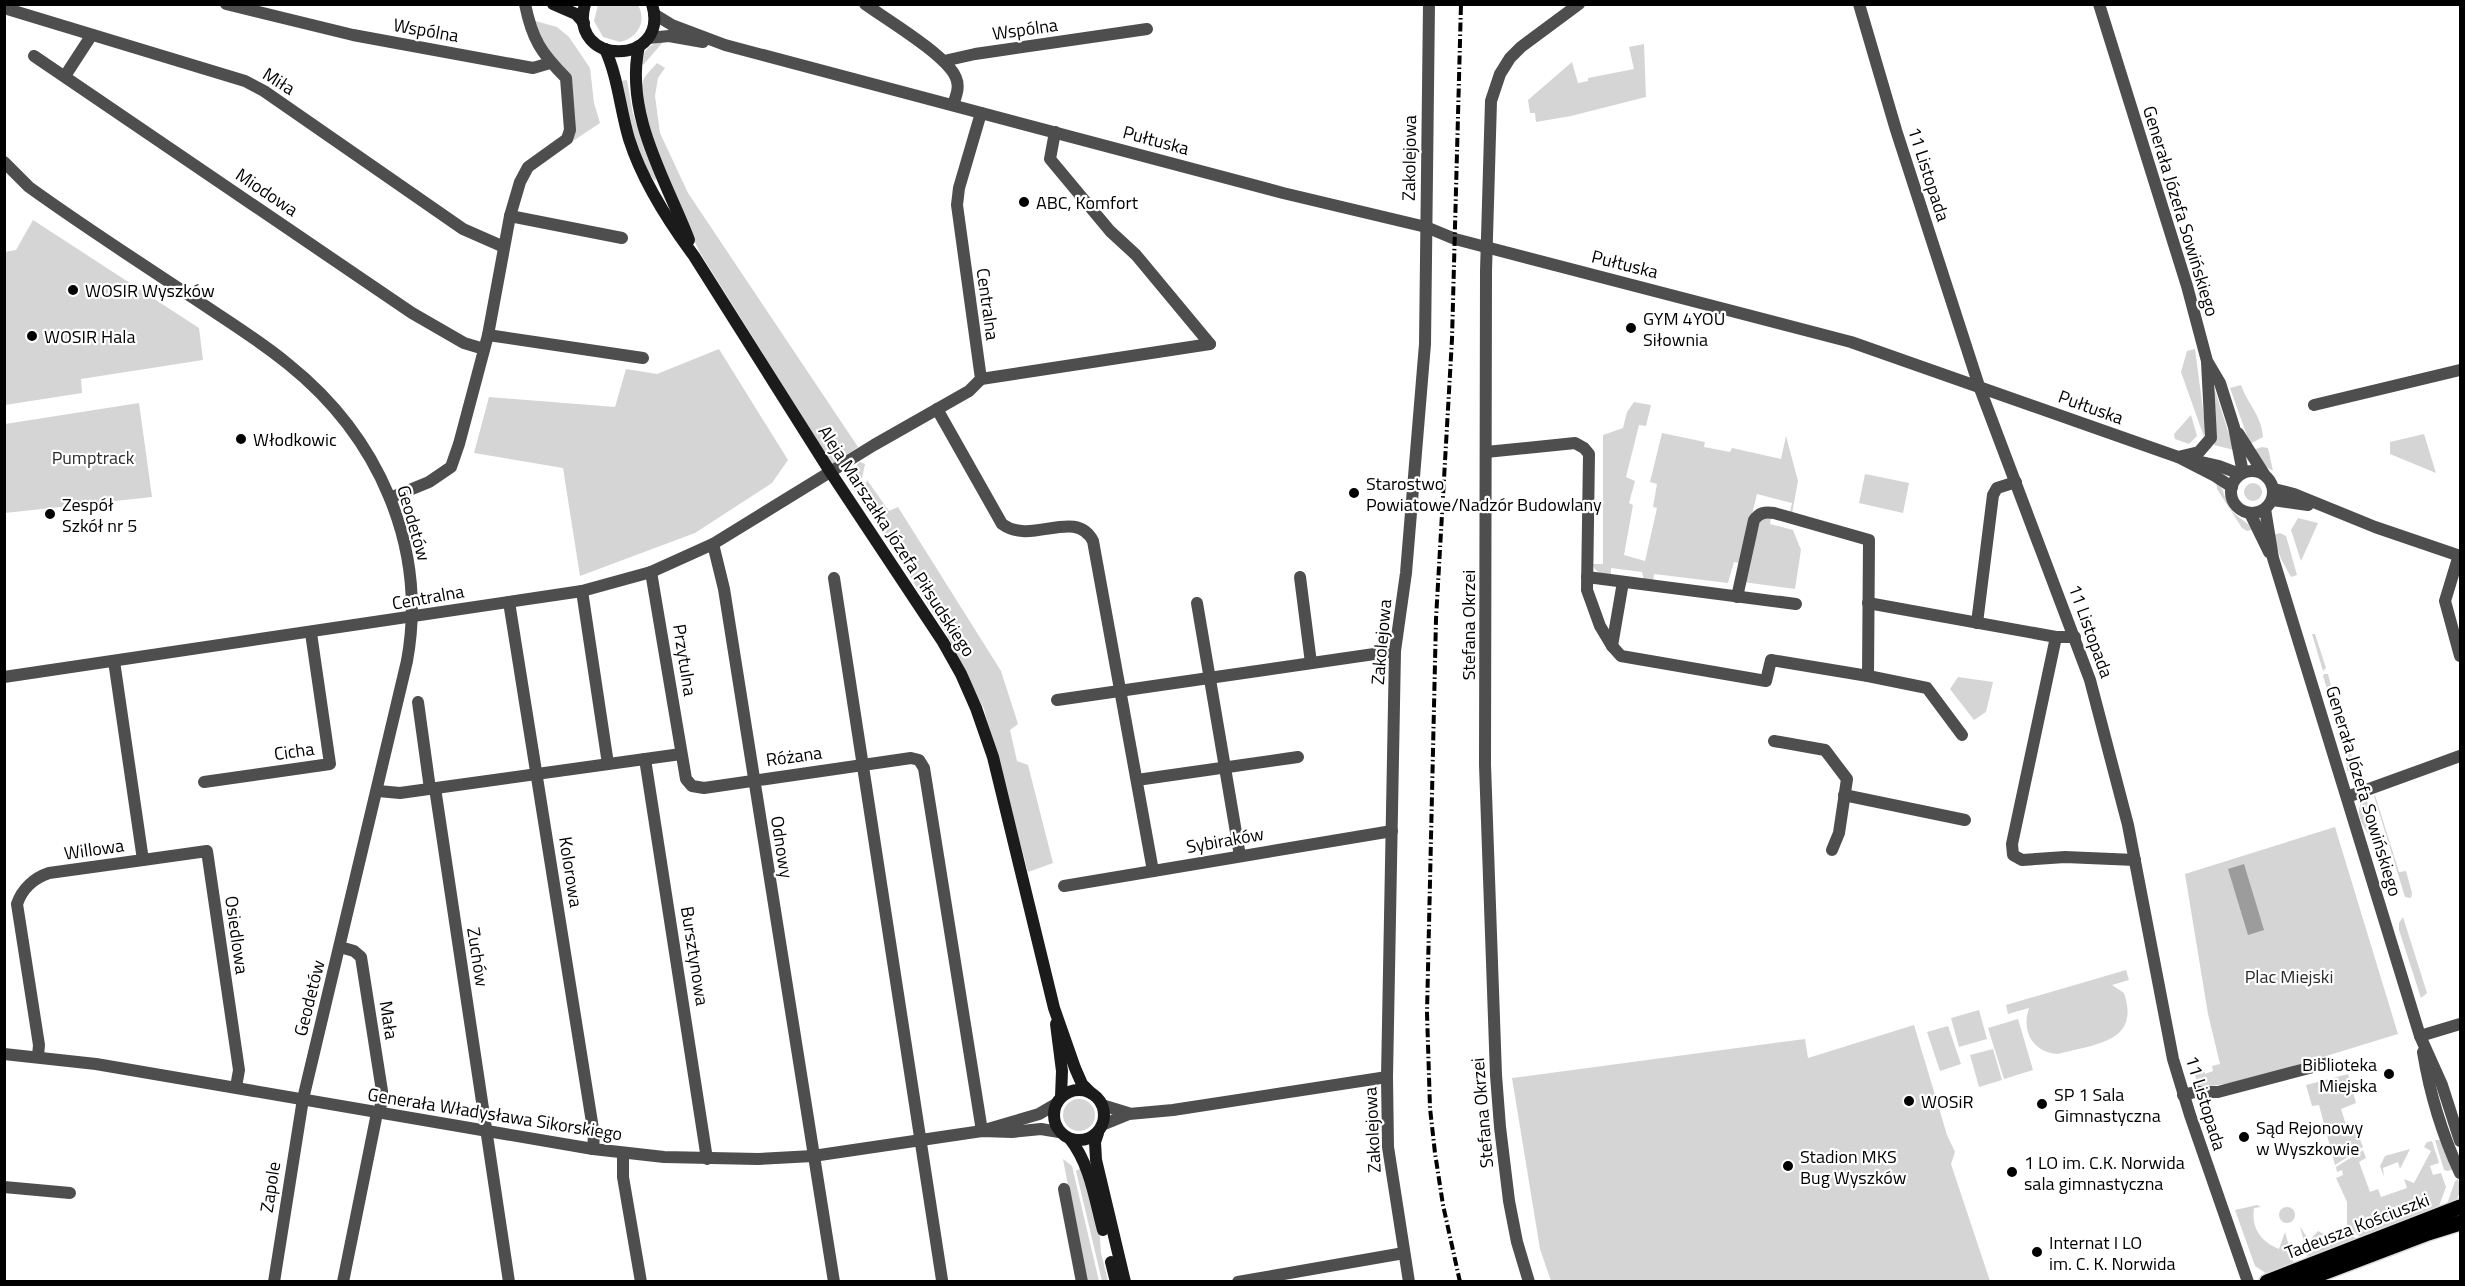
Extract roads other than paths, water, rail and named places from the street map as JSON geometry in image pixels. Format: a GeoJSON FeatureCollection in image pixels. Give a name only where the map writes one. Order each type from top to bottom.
{"type":"FeatureCollection","features":[{"type":"Feature","properties":{"kind":"main road"},"geometry":{"type":"LineString","coordinates":[[553,4],[576,14],[584,23],[589,36],[604,50],[613,71],[629,141],[641,171],[680,237],[694,256]]}},
{"type":"Feature","properties":{"kind":"main road"},"geometry":{"type":"LineString","coordinates":[[584,23],[585,4]]}},
{"type":"Feature","properties":{"kind":"main road"},"geometry":{"type":"LineString","coordinates":[[653,9],[653,26],[643,42],[636,69],[638,104],[658,166],[694,256]]}},
{"type":"Feature","properties":{"kind":"main road"},"geometry":{"type":"LineString","coordinates":[[604,50],[622,52],[643,42]]}},
{"type":"Feature","properties":{"kind":"main road","name":"Aleja Marszałka Józefa Piłsudskiego"},"geometry":{"type":"LineString","coordinates":[[694,256],[831,473],[943,642],[976,708],[993,758],[1054,1008],[1075,1068],[1082,1084],[1091,1093]]}},
{"type":"Feature","properties":{"kind":"main road","name":"Aleja Marszałka Józefa Piłsudskiego"},"geometry":{"type":"LineString","coordinates":[[1054,1008],[1062,1071],[1058,1101]]}},
{"type":"Feature","properties":{"kind":"main road"},"geometry":{"type":"LineString","coordinates":[[1116,1281],[1084,1163],[1079,1151],[1053,1118],[1058,1101],[1075,1090],[1091,1093],[1102,1105],[1104,1118],[1095,1142],[1096,1160],[1125,1281]]}},
{"type":"Feature","properties":{"kind":"main road"},"geometry":{"type":"LineString","coordinates":[[1065,1135],[1085,1140],[1100,1129]]}},
{"type":"Feature","properties":{"kind":"main road","name":"Tadeusza Kościuszki"},"geometry":{"type":"LineString","coordinates":[[2267,1281],[2460,1206]]}},
{"type":"Feature","properties":{"kind":"main road","name":"Tadeusza Kościuszki"},"geometry":{"type":"LineString","coordinates":[[2299,1281],[2460,1223]]}},
{"type":"Feature","properties":{"kind":"street","name":"Wspólna"},"geometry":{"type":"LineString","coordinates":[[226,4],[353,35],[488,60],[533,68],[550,63]]}},
{"type":"Feature","properties":{"kind":"street"},"geometry":{"type":"LineString","coordinates":[[390,498],[429,482],[451,467],[488,334],[510,216],[520,182],[528,167],[567,139],[570,130],[566,78],[544,56],[529,27],[525,4]]}},
{"type":"Feature","properties":{"kind":"street"},"geometry":{"type":"LineString","coordinates":[[865,4],[944,61],[956,76],[958,87],[953,105]]}},
{"type":"Feature","properties":{"kind":"street","name":"Zakolejowa"},"geometry":{"type":"LineString","coordinates":[[1409,1281],[1388,1147],[1388,1077],[1395,651],[1406,573],[1425,344],[1429,4]]}},
{"type":"Feature","properties":{"kind":"street","name":"Stefana Okrzei"},"geometry":{"type":"LineString","coordinates":[[1529,1281],[1517,1242],[1509,1201],[1496,1075],[1485,765],[1487,247],[1491,101],[1500,74],[1510,58],[1521,47],[1579,4]]}},
{"type":"Feature","properties":{"kind":"street","name":"11 Listopada"},"geometry":{"type":"LineString","coordinates":[[1859,4],[1896,130],[1979,386],[2075,637],[2103,726],[2135,860],[2162,1009],[2183,1095],[2248,1281]]}},
{"type":"Feature","properties":{"kind":"street","name":"Generała Józefa Sowińskiego"},"geometry":{"type":"LineString","coordinates":[[2098,4],[2187,286],[2207,361],[2220,383],[2234,427],[2241,474]]}},
{"type":"Feature","properties":{"kind":"street","name":"Miła"},"geometry":{"type":"LineString","coordinates":[[4,8],[245,81],[264,91],[463,229],[504,248]]}},
{"type":"Feature","properties":{"kind":"street","name":"Pułtuska"},"geometry":{"type":"LineString","coordinates":[[653,9],[672,25],[725,45]]}},
{"type":"Feature","properties":{"kind":"street","name":"Wspólna"},"geometry":{"type":"LineString","coordinates":[[944,61],[975,54],[1147,29]]}},
{"type":"Feature","properties":{"kind":"street"},"geometry":{"type":"LineString","coordinates":[[65,76],[91,36]]}},
{"type":"Feature","properties":{"kind":"street","name":"Pułtuska"},"geometry":{"type":"LineString","coordinates":[[643,42],[669,36],[725,45],[1283,193],[1426,227],[1455,239],[1851,342],[2178,457],[2219,466],[2241,474]]}},
{"type":"Feature","properties":{"kind":"street","name":"Miodowa"},"geometry":{"type":"LineString","coordinates":[[34,56],[412,313],[464,343],[484,348]]}},
{"type":"Feature","properties":{"kind":"street","name":"Centralna"},"geometry":{"type":"LineString","coordinates":[[981,113],[959,188],[957,205],[981,378]]}},
{"type":"Feature","properties":{"kind":"street"},"geometry":{"type":"LineString","coordinates":[[1055,132],[1050,159],[1110,231],[1136,255],[1210,344],[981,378],[969,391],[937,409],[1002,524],[1023,533],[1071,525],[1090,535],[1122,690],[1153,871]]}},
{"type":"Feature","properties":{"kind":"street","name":"Geodetów"},"geometry":{"type":"LineString","coordinates":[[4,162],[42,197],[288,364],[324,396],[350,426],[376,464],[402,534],[409,565],[412,618],[407,662],[303,1099]]}},
{"type":"Feature","properties":{"kind":"street"},"geometry":{"type":"LineString","coordinates":[[510,216],[622,238]]}},
{"type":"Feature","properties":{"kind":"street"},"geometry":{"type":"LineString","coordinates":[[488,334],[643,358]]}},
{"type":"Feature","properties":{"kind":"street"},"geometry":{"type":"LineString","coordinates":[[2178,457],[2199,452],[2211,438],[2207,361]]}},
{"type":"Feature","properties":{"kind":"street"},"geometry":{"type":"LineString","coordinates":[[2314,405],[2460,370]]}},
{"type":"Feature","properties":{"kind":"street","name":"Centralna"},"geometry":{"type":"LineString","coordinates":[[4,677],[582,591],[651,572],[714,544],[874,445],[937,409]]}},
{"type":"Feature","properties":{"kind":"street","name":"Generała Józefa Sowińskiego"},"geometry":{"type":"LineString","coordinates":[[2234,427],[2264,474]]}},
{"type":"Feature","properties":{"kind":"street"},"geometry":{"type":"LineString","coordinates":[[1486,452],[1575,443],[1589,454],[1587,590],[1600,626],[1621,656],[1766,681],[1771,660],[1927,688],[1962,735]]}},
{"type":"Feature","properties":{"kind":"street","name":"Pułtuska"},"geometry":{"type":"LineString","coordinates":[[2178,457],[2232,487]]}},
{"type":"Feature","properties":{"kind":"street"},"geometry":{"type":"LineString","coordinates":[[2270,499],[2268,478],[2264,474],[2250,471],[2241,474],[2232,487],[2235,504],[2239,509],[2250,513],[2270,499],[2324,507],[2460,556],[2445,601],[2460,656]]}},
{"type":"Feature","properties":{"kind":"street"},"geometry":{"type":"LineString","coordinates":[[1977,623],[1993,495],[1997,488],[2016,482]]}},
{"type":"Feature","properties":{"kind":"street","name":"Generała Józefa Sowińskiego"},"geometry":{"type":"LineString","coordinates":[[2270,499],[2273,558],[2420,1036],[2442,1085],[2460,1141]]}},
{"type":"Feature","properties":{"kind":"street"},"geometry":{"type":"LineString","coordinates":[[1737,597],[1754,520],[1758,515],[1765,512],[1869,540],[1868,676]]}},
{"type":"Feature","properties":{"kind":"street","name":"Generała Józefa Sowińskiego"},"geometry":{"type":"LineString","coordinates":[[2250,513],[2273,558]]}},
{"type":"Feature","properties":{"kind":"street","name":"Odnowy"},"geometry":{"type":"LineString","coordinates":[[714,544],[724,589],[834,1281]]}},
{"type":"Feature","properties":{"kind":"street","name":"Przytulna"},"geometry":{"type":"LineString","coordinates":[[651,572],[681,754]]}},
{"type":"Feature","properties":{"kind":"street"},"geometry":{"type":"LineString","coordinates":[[1300,577],[1311,663]]}},
{"type":"Feature","properties":{"kind":"street"},"geometry":{"type":"LineString","coordinates":[[1587,577],[1796,604]]}},
{"type":"Feature","properties":{"kind":"street"},"geometry":{"type":"LineString","coordinates":[[834,578],[942,1280]]}},
{"type":"Feature","properties":{"kind":"street"},"geometry":{"type":"LineString","coordinates":[[1612,646],[1623,582]]}},
{"type":"Feature","properties":{"kind":"street"},"geometry":{"type":"LineString","coordinates":[[582,591],[608,764]]}},
{"type":"Feature","properties":{"kind":"street","name":"Kolorowa"},"geometry":{"type":"LineString","coordinates":[[509,602],[594,1135],[593,1149]]}},
{"type":"Feature","properties":{"kind":"street"},"geometry":{"type":"LineString","coordinates":[[1197,603],[1240,856]]}},
{"type":"Feature","properties":{"kind":"street"},"geometry":{"type":"LineString","coordinates":[[1868,603],[2056,637],[2075,637]]}},
{"type":"Feature","properties":{"kind":"street","name":"Cicha"},"geometry":{"type":"LineString","coordinates":[[204,782],[330,764],[311,633]]}},
{"type":"Feature","properties":{"kind":"street"},"geometry":{"type":"LineString","coordinates":[[2056,637],[2012,844],[2013,855],[2022,860],[2065,857],[2135,860]]}},
{"type":"Feature","properties":{"kind":"street"},"geometry":{"type":"LineString","coordinates":[[1057,700],[1210,676],[1395,651]]}},
{"type":"Feature","properties":{"kind":"street","name":"Willowa"},"geometry":{"type":"LineString","coordinates":[[38,1056],[39,1045],[17,904],[21,892],[41,875],[143,860],[114,661]]}},
{"type":"Feature","properties":{"kind":"street","name":"Zuchów"},"geometry":{"type":"LineString","coordinates":[[418,702],[509,1281]]}},
{"type":"Feature","properties":{"kind":"street"},"geometry":{"type":"LineString","coordinates":[[1774,741],[1825,750],[1846,779],[1839,834],[1832,850]]}},
{"type":"Feature","properties":{"kind":"street"},"geometry":{"type":"LineString","coordinates":[[378,791],[392,794],[681,754]]}},
{"type":"Feature","properties":{"kind":"street","name":"Różana"},"geometry":{"type":"LineString","coordinates":[[681,754],[686,779],[692,786],[704,788],[862,764],[911,758],[919,760],[924,768],[982,1131]]}},
{"type":"Feature","properties":{"kind":"street"},"geometry":{"type":"LineString","coordinates":[[2347,797],[2460,756]]}},
{"type":"Feature","properties":{"kind":"street"},"geometry":{"type":"LineString","coordinates":[[1137,780],[1298,757]]}},
{"type":"Feature","properties":{"kind":"street","name":"Bursztynowa"},"geometry":{"type":"LineString","coordinates":[[645,759],[707,1159]]}},
{"type":"Feature","properties":{"kind":"street"},"geometry":{"type":"LineString","coordinates":[[1844,795],[1965,820]]}},
{"type":"Feature","properties":{"kind":"street","name":"Sybiraków"},"geometry":{"type":"LineString","coordinates":[[1064,886],[1392,831]]}},
{"type":"Feature","properties":{"kind":"street","name":"Osiedlowa"},"geometry":{"type":"LineString","coordinates":[[143,860],[207,851],[238,1070],[236,1088]]}},
{"type":"Feature","properties":{"kind":"street","name":"Mała"},"geometry":{"type":"LineString","coordinates":[[340,947],[354,951],[361,957],[382,1091],[378,1113]]}},
{"type":"Feature","properties":{"kind":"street"},"geometry":{"type":"LineString","coordinates":[[2420,1036],[2460,1024]]}},
{"type":"Feature","properties":{"kind":"street","name":"Generała Józefa Sowińskiego"},"geometry":{"type":"LineString","coordinates":[[2420,1036],[2429,1089],[2443,1134],[2460,1173]]}},
{"type":"Feature","properties":{"kind":"street","name":"Generała Władysława Sikorskiego"},"geometry":{"type":"LineString","coordinates":[[4,1053],[96,1064],[593,1149],[707,1159],[813,1156],[982,1131],[1039,1114],[1058,1101]]}},
{"type":"Feature","properties":{"kind":"street"},"geometry":{"type":"LineString","coordinates":[[2183,1095],[2195,1092],[2218,1092],[2328,1063]]}},
{"type":"Feature","properties":{"kind":"street"},"geometry":{"type":"LineString","coordinates":[[1100,1129],[1130,1114],[1173,1110],[1388,1077]]}},
{"type":"Feature","properties":{"kind":"street","name":"Zapole"},"geometry":{"type":"LineString","coordinates":[[274,1281],[303,1099]]}},
{"type":"Feature","properties":{"kind":"street"},"geometry":{"type":"LineString","coordinates":[[1102,1105],[1130,1114]]}},
{"type":"Feature","properties":{"kind":"street"},"geometry":{"type":"LineString","coordinates":[[343,1281],[378,1113]]}},
{"type":"Feature","properties":{"kind":"street","name":"Generała Władysława Sikorskiego"},"geometry":{"type":"LineString","coordinates":[[982,1131],[1041,1129],[1065,1135]]}},
{"type":"Feature","properties":{"kind":"street"},"geometry":{"type":"LineString","coordinates":[[623,1153],[623,1177],[640,1281]]}},
{"type":"Feature","properties":{"kind":"street"},"geometry":{"type":"LineString","coordinates":[[4,1187],[70,1193]]}},
{"type":"Feature","properties":{"kind":"street"},"geometry":{"type":"LineString","coordinates":[[1064,1190],[1082,1281]]}},
{"type":"Feature","properties":{"kind":"street"},"geometry":{"type":"LineString","coordinates":[[1238,1281],[1288,1277],[1404,1253]]}},
{"type":"Feature","properties":{"kind":"railway"},"geometry":{"type":"LineString","coordinates":[[1460,1282],[1443,1205],[1435,1153],[1430,1108],[1427,1013],[1436,619],[1452,339],[1461,4]]}},
{"type":"Feature","properties":{"kind":"place","name":"ABC, Komfort"},"geometry":{"type":"Point","coordinates":[1024,202]}},
{"type":"Feature","properties":{"kind":"place","name":"WOSIR Wyszków"},"geometry":{"type":"Point","coordinates":[73,290]}},
{"type":"Feature","properties":{"kind":"place","name":"GYM 4YOU Siłownia"},"geometry":{"type":"Point","coordinates":[1631,328]}},
{"type":"Feature","properties":{"kind":"place","name":"WOSIR Hala"},"geometry":{"type":"Point","coordinates":[32,336]}},
{"type":"Feature","properties":{"kind":"place","name":"Włodkowic"},"geometry":{"type":"Point","coordinates":[241,439]}},
{"type":"Feature","properties":{"kind":"place","name":"Starostwo Powiatowe/Nadzór Budowlany"},"geometry":{"type":"Point","coordinates":[1354,493]}},
{"type":"Feature","properties":{"kind":"place","name":"Zespół Szkół nr 5"},"geometry":{"type":"Point","coordinates":[50,514]}},
{"type":"Feature","properties":{"kind":"place","name":"Biblioteka Miejska"},"geometry":{"type":"Point","coordinates":[2389,1074]}},
{"type":"Feature","properties":{"kind":"place","name":"WOSiR"},"geometry":{"type":"Point","coordinates":[1909,1101]}},
{"type":"Feature","properties":{"kind":"place","name":"SP 1 Sala Gimnastyczna"},"geometry":{"type":"Point","coordinates":[2042,1104]}},
{"type":"Feature","properties":{"kind":"place","name":"Sąd Rejonowy w Wyszkowie"},"geometry":{"type":"Point","coordinates":[2244,1137]}},
{"type":"Feature","properties":{"kind":"place","name":"Stadion MKS Bug Wyszków"},"geometry":{"type":"Point","coordinates":[1788,1166]}},
{"type":"Feature","properties":{"kind":"place","name":"1 LO im. C.K. Norwida sala gimnastyczna"},"geometry":{"type":"Point","coordinates":[2012,1172]}},
{"type":"Feature","properties":{"kind":"place","name":"Internat I LO im. C. K. Norwida"},"geometry":{"type":"Point","coordinates":[2037,1252]}},
{"type":"Feature","properties":{"kind":"park label","name":"Pumptrack"},"geometry":{"type":"Point","coordinates":[93,457]}},
{"type":"Feature","properties":{"kind":"park label","name":"Plac Miejski"},"geometry":{"type":"Point","coordinates":[2289,976]}}]}
